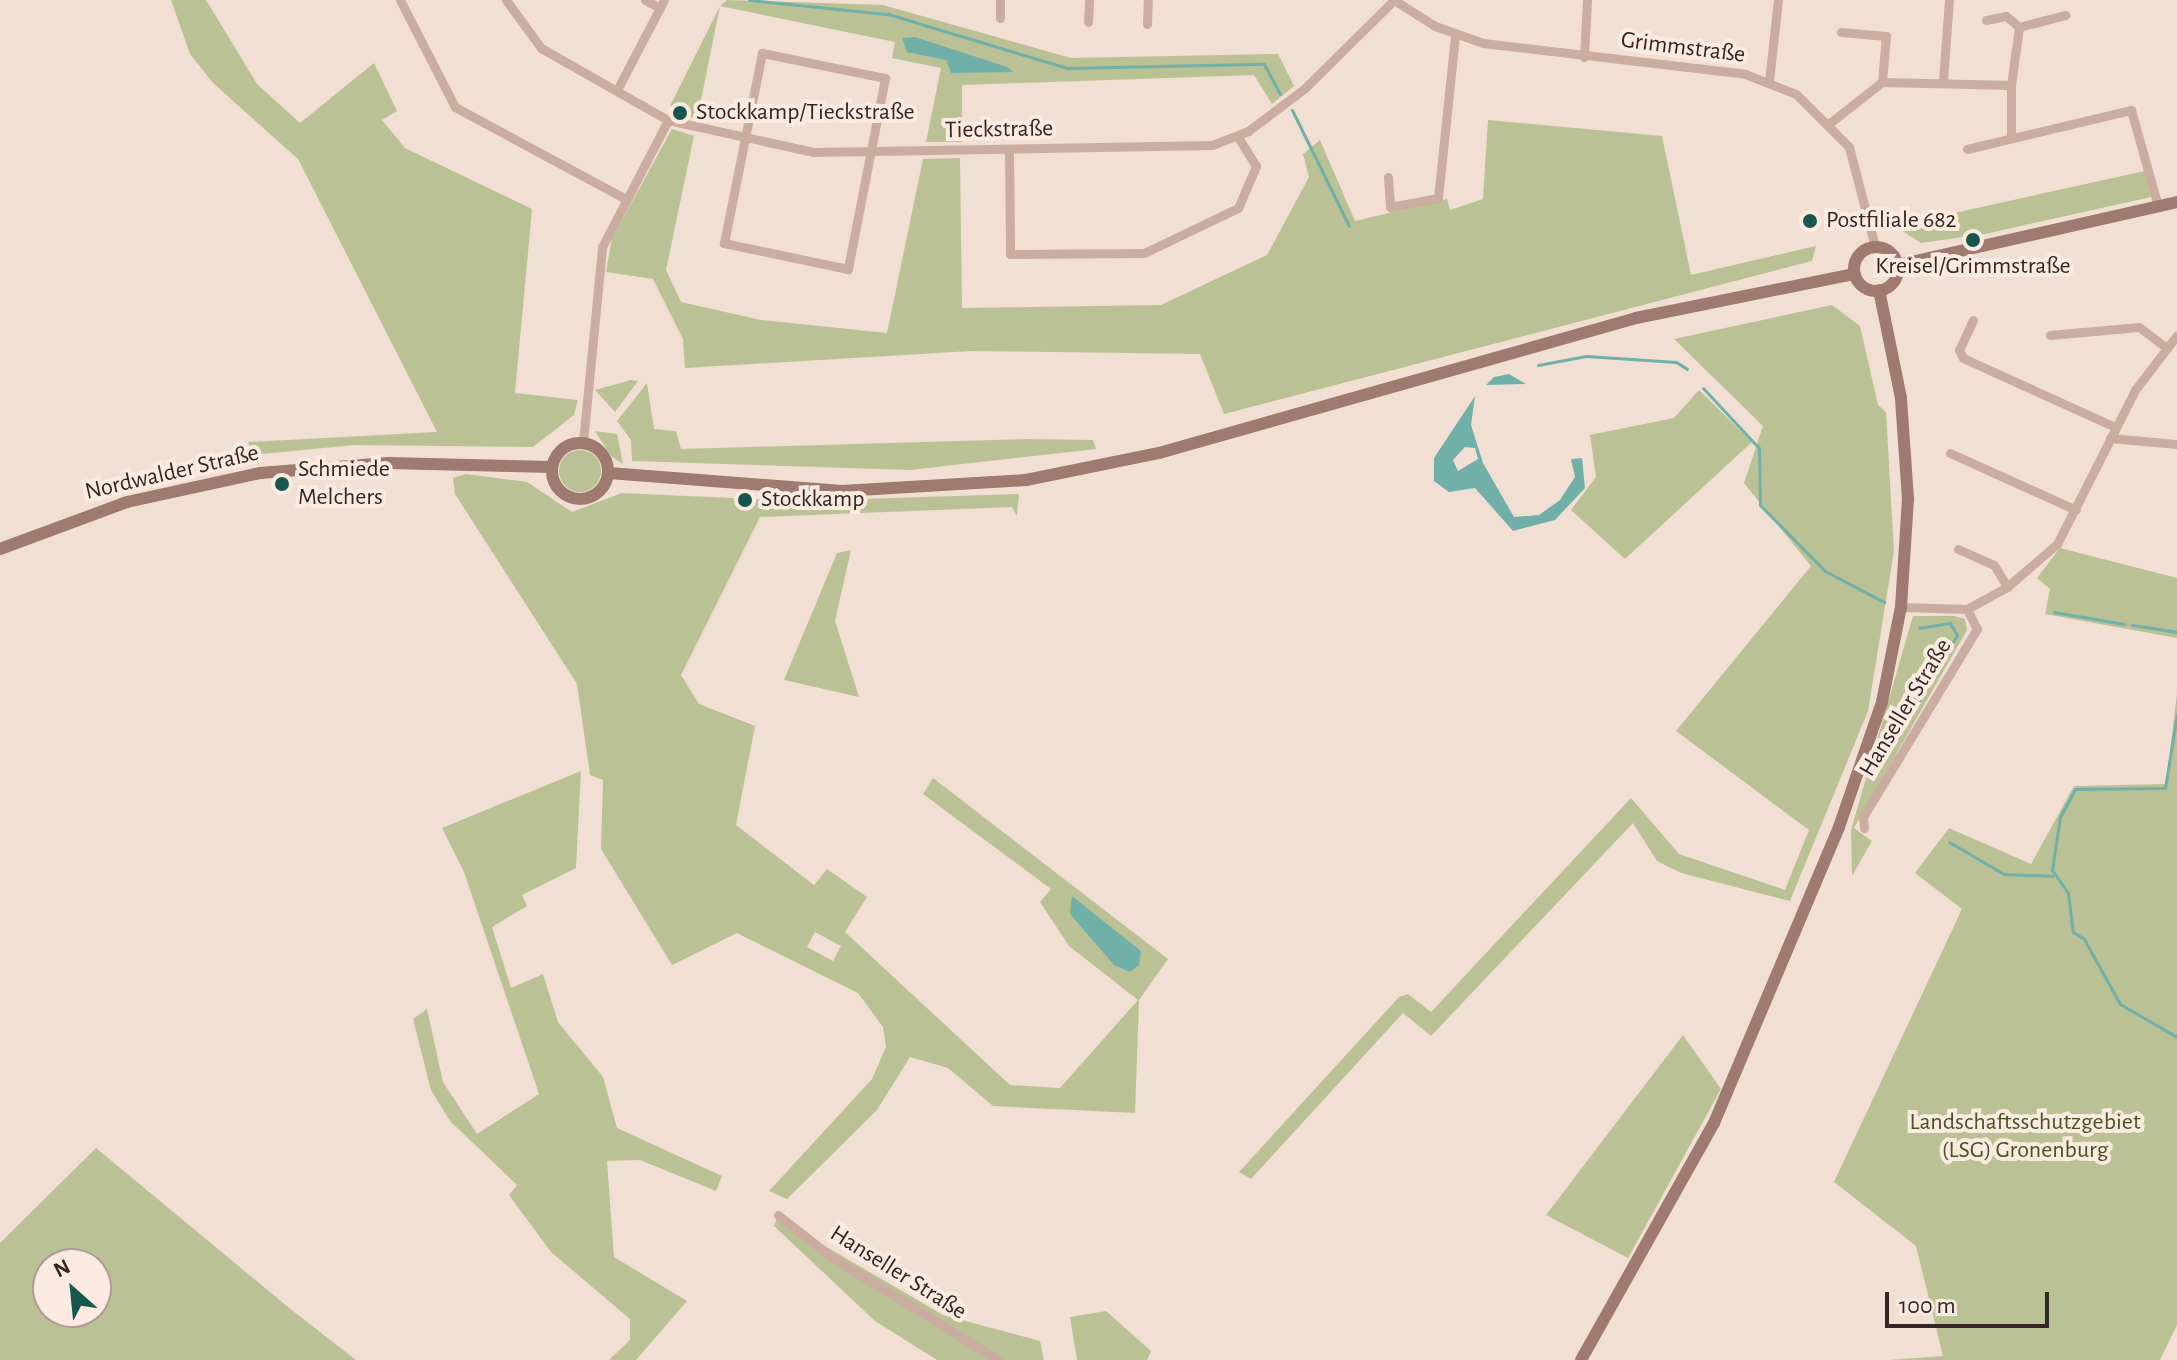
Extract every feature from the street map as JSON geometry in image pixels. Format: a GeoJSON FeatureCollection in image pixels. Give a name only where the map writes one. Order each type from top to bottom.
{"type":"FeatureCollection","features":[{"type":"Feature","properties":{"kind":"main road"},"geometry":{"type":"LineString","coordinates":[[1898,265],[2177,202]]}},
{"type":"Feature","properties":{"kind":"main road"},"geometry":{"type":"LineString","coordinates":[[1855,274],[1857,258],[1875,247],[1898,265]]}},
{"type":"Feature","properties":{"kind":"main road"},"geometry":{"type":"LineString","coordinates":[[1879,290],[1895,280],[1898,265]]}},
{"type":"Feature","properties":{"kind":"main road"},"geometry":{"type":"LineString","coordinates":[[609,473],[842,491],[1026,480],[1189,445],[1636,318],[1855,274],[1879,290],[1904,423],[1901,607],[1873,734],[1731,1086],[1581,1360]]}},
{"type":"Feature","properties":{"kind":"main road"},"geometry":{"type":"LineString","coordinates":[[583,442],[605,456],[609,473],[602,490],[577,499],[561,492],[552,467],[566,446],[583,442]]}},
{"type":"Feature","properties":{"kind":"main road","name":"Nordwalder Straße"},"geometry":{"type":"LineString","coordinates":[[0,549],[127,502],[260,473],[388,463],[552,467]]}},
{"type":"Feature","properties":{"kind":"street"},"geometry":{"type":"LineString","coordinates":[[400,0],[455,107],[624,198]]}},
{"type":"Feature","properties":{"kind":"street","name":"Tieckstraße"},"geometry":{"type":"LineString","coordinates":[[506,0],[541,48],[618,88],[668,120],[802,152],[1193,147],[1237,136],[1305,88],[1394,0]]}},
{"type":"Feature","properties":{"kind":"street"},"geometry":{"type":"LineString","coordinates":[[618,88],[662,4],[645,0]]}},
{"type":"Feature","properties":{"kind":"street"},"geometry":{"type":"LineString","coordinates":[[1000,0],[1000,18]]}},
{"type":"Feature","properties":{"kind":"street"},"geometry":{"type":"LineString","coordinates":[[1088,22],[1089,0]]}},
{"type":"Feature","properties":{"kind":"street"},"geometry":{"type":"LineString","coordinates":[[1147,24],[1148,0]]}},
{"type":"Feature","properties":{"kind":"street","name":"Grimmstraße"},"geometry":{"type":"LineString","coordinates":[[1394,0],[1455,35],[1584,57],[1769,81],[1831,122],[1859,168],[1875,247]]}},
{"type":"Feature","properties":{"kind":"street"},"geometry":{"type":"LineString","coordinates":[[1584,57],[1587,0]]}},
{"type":"Feature","properties":{"kind":"street"},"geometry":{"type":"LineString","coordinates":[[1769,81],[1778,0]]}},
{"type":"Feature","properties":{"kind":"street"},"geometry":{"type":"LineString","coordinates":[[1943,81],[1949,0]]}},
{"type":"Feature","properties":{"kind":"street"},"geometry":{"type":"LineString","coordinates":[[2019,27],[2065,15]]}},
{"type":"Feature","properties":{"kind":"street"},"geometry":{"type":"LineString","coordinates":[[1986,20],[2006,16],[2019,27]]}},
{"type":"Feature","properties":{"kind":"street"},"geometry":{"type":"LineString","coordinates":[[2011,138],[2011,85],[2019,27]]}},
{"type":"Feature","properties":{"kind":"street"},"geometry":{"type":"LineString","coordinates":[[1841,32],[1886,36],[1882,82]]}},
{"type":"Feature","properties":{"kind":"street"},"geometry":{"type":"LineString","coordinates":[[1388,177],[1390,207],[1438,198],[1455,35]]}},
{"type":"Feature","properties":{"kind":"street"},"geometry":{"type":"LineString","coordinates":[[762,53],[885,78],[872,151],[848,269],[724,243],[762,53]]}},
{"type":"Feature","properties":{"kind":"street"},"geometry":{"type":"LineString","coordinates":[[1831,122],[1882,82],[1943,81],[2011,85]]}},
{"type":"Feature","properties":{"kind":"street"},"geometry":{"type":"LineString","coordinates":[[1967,149],[2131,110],[2158,206]]}},
{"type":"Feature","properties":{"kind":"street"},"geometry":{"type":"LineString","coordinates":[[583,442],[602,247],[624,198],[668,120]]}},
{"type":"Feature","properties":{"kind":"street"},"geometry":{"type":"LineString","coordinates":[[1009,150],[1010,254],[1144,253],[1238,208],[1256,166],[1237,136]]}},
{"type":"Feature","properties":{"kind":"street"},"geometry":{"type":"LineString","coordinates":[[1973,320],[1959,350],[1963,358],[2115,427]]}},
{"type":"Feature","properties":{"kind":"street"},"geometry":{"type":"LineString","coordinates":[[2050,335],[2139,327],[2163,345]]}},
{"type":"Feature","properties":{"kind":"street"},"geometry":{"type":"LineString","coordinates":[[1967,609],[2007,587],[2057,544],[2115,427],[2163,345],[2177,335]]}},
{"type":"Feature","properties":{"kind":"street"},"geometry":{"type":"LineString","coordinates":[[2110,438],[2177,444]]}},
{"type":"Feature","properties":{"kind":"street"},"geometry":{"type":"LineString","coordinates":[[1950,453],[2076,510]]}},
{"type":"Feature","properties":{"kind":"street"},"geometry":{"type":"LineString","coordinates":[[1958,549],[1994,565],[2007,587]]}},
{"type":"Feature","properties":{"kind":"street","name":"Hanseller Straße"},"geometry":{"type":"LineString","coordinates":[[1864,828],[1863,817],[1977,629],[1967,609],[1901,607]]}},
{"type":"Feature","properties":{"kind":"street","name":"Hanseller Straße"},"geometry":{"type":"LineString","coordinates":[[778,1215],[833,1258],[999,1360]]}},
{"type":"Feature","properties":{"kind":"green space"},"geometry":{"type":"Polygon","coordinates":[[[171,0],[206,0],[257,84],[300,123],[374,63],[397,111],[382,120],[405,148],[532,209],[515,393],[578,400],[574,415],[533,447],[354,445],[252,455],[248,442],[437,432],[298,159],[213,83],[190,54],[171,0]]]}},
{"type":"Feature","properties":{"kind":"green space"},"geometry":{"type":"Polygon","coordinates":[[[727,0],[883,5],[1071,58],[1278,54],[1294,86],[1272,104],[1254,75],[962,85],[962,142],[926,142],[941,68],[892,58],[895,42],[720,6],[727,0]]]}},
{"type":"Feature","properties":{"kind":"green space"},"geometry":{"type":"Polygon","coordinates":[[[720,6],[697,120],[670,106],[720,6]]]}},
{"type":"Feature","properties":{"kind":"green space"},"geometry":{"type":"Polygon","coordinates":[[[1488,120],[1662,136],[1691,275],[1816,246],[1812,261],[1224,414],[1200,354],[971,351],[685,368],[683,339],[653,279],[606,272],[612,238],[672,129],[694,136],[666,270],[681,302],[761,320],[887,333],[923,159],[960,158],[962,308],[1161,305],[1267,255],[1309,177],[1303,154],[1320,140],[1355,221],[1447,199],[1450,210],[1483,199],[1488,120]]]}},
{"type":"Feature","properties":{"kind":"green space"},"geometry":{"type":"Polygon","coordinates":[[[2145,171],[2151,197],[1985,234],[1921,243],[1895,226],[2145,171]]]}},
{"type":"Feature","properties":{"kind":"green space"},"geometry":{"type":"Polygon","coordinates":[[[1832,305],[1860,326],[1878,405],[1886,412],[1894,551],[1868,711],[1790,901],[1681,873],[1657,861],[1633,823],[1431,1036],[1403,1013],[1251,1179],[1239,1172],[1399,997],[1408,994],[1431,1012],[1631,798],[1679,854],[1785,890],[1809,830],[1676,731],[1811,566],[1744,483],[1763,426],[1674,339],[1832,305]]]}},
{"type":"Feature","properties":{"kind":"green space"},"geometry":{"type":"Polygon","coordinates":[[[631,380],[638,381],[615,412],[595,390],[631,380]]]}},
{"type":"Feature","properties":{"kind":"green space"},"geometry":{"type":"Polygon","coordinates":[[[647,383],[654,429],[676,431],[681,449],[1026,439],[1093,440],[1096,449],[910,470],[632,461],[631,440],[617,421],[647,383]]]}},
{"type":"Feature","properties":{"kind":"green space"},"geometry":{"type":"Polygon","coordinates":[[[1699,390],[1752,442],[1625,559],[1571,510],[1596,477],[1590,435],[1674,418],[1699,390]]]}},
{"type":"Feature","properties":{"kind":"green space"},"geometry":{"type":"Polygon","coordinates":[[[595,431],[617,434],[623,464],[611,456],[595,431]]]}},
{"type":"Feature","properties":{"kind":"green space"},"geometry":{"type":"Polygon","coordinates":[[[580,450],[595,456],[601,471],[595,486],[580,492],[565,486],[559,471],[565,456],[580,450]]]}},
{"type":"Feature","properties":{"kind":"green space"},"geometry":{"type":"Polygon","coordinates":[[[466,474],[527,482],[572,512],[622,493],[799,501],[1019,494],[1017,516],[1012,507],[760,517],[681,675],[699,704],[755,726],[736,825],[814,885],[827,869],[867,897],[845,932],[1010,1085],[1060,1088],[1138,1000],[1069,946],[1040,902],[1051,889],[923,794],[933,778],[1168,959],[1139,1000],[1135,1113],[993,1106],[948,1068],[910,1057],[877,1110],[787,1199],[769,1191],[872,1079],[886,1047],[883,1027],[858,993],[737,933],[672,965],[601,849],[603,780],[590,775],[577,684],[455,494],[453,478],[466,474]],[[815,932],[807,947],[833,961],[841,946],[815,932]]]}},
{"type":"Feature","properties":{"kind":"green space"},"geometry":{"type":"Polygon","coordinates":[[[2060,548],[2177,578],[2177,638],[2045,614],[2050,589],[2037,578],[2060,548]]]}},
{"type":"Feature","properties":{"kind":"green space"},"geometry":{"type":"Polygon","coordinates":[[[851,550],[835,621],[859,697],[784,680],[837,553],[851,550]]]}},
{"type":"Feature","properties":{"kind":"green space"},"geometry":{"type":"Polygon","coordinates":[[[1913,616],[1954,616],[1965,619],[1967,630],[1854,828],[1872,841],[1852,876],[1851,830],[1913,616]]]}},
{"type":"Feature","properties":{"kind":"green space","name":"Landschaftsschutzgebiet (LSG) Gronenburg"},"geometry":{"type":"Polygon","coordinates":[[[2177,693],[2177,1325],[2160,1360],[1889,1360],[1943,1356],[1916,1246],[1834,1182],[1962,909],[1915,873],[1949,828],[2031,864],[2074,786],[2166,784],[2177,693]]]}},
{"type":"Feature","properties":{"kind":"green space"},"geometry":{"type":"Polygon","coordinates":[[[581,771],[576,868],[522,895],[527,906],[492,927],[511,988],[543,974],[558,1022],[603,1077],[617,1128],[722,1176],[716,1191],[640,1160],[607,1161],[614,1257],[687,1301],[636,1360],[609,1360],[630,1340],[630,1319],[551,1252],[509,1195],[517,1185],[450,1121],[431,1090],[413,1019],[427,1009],[443,1082],[477,1134],[539,1094],[464,872],[442,828],[581,771]]]}},
{"type":"Feature","properties":{"kind":"green space"},"geometry":{"type":"Polygon","coordinates":[[[1683,1035],[1721,1089],[1628,1258],[1546,1215],[1683,1035]]]}},
{"type":"Feature","properties":{"kind":"green space"},"geometry":{"type":"Polygon","coordinates":[[[96,1148],[356,1360],[0,1360],[0,1243],[96,1148]]]}},
{"type":"Feature","properties":{"kind":"green space"},"geometry":{"type":"Polygon","coordinates":[[[777,1218],[943,1315],[1040,1341],[1044,1360],[937,1360],[875,1321],[774,1226],[777,1218]]]}},
{"type":"Feature","properties":{"kind":"green space"},"geometry":{"type":"Polygon","coordinates":[[[1106,1311],[1151,1351],[1147,1360],[1077,1360],[1070,1317],[1106,1311]]]}},
{"type":"Feature","properties":{"kind":"water"},"geometry":{"type":"Polygon","coordinates":[[[915,37],[1014,72],[951,73],[946,60],[907,52],[902,38],[915,37]]]}},
{"type":"Feature","properties":{"kind":"water"},"geometry":{"type":"Polygon","coordinates":[[[1509,374],[1526,384],[1486,385],[1494,377],[1509,374]]]}},
{"type":"Feature","properties":{"kind":"water"},"geometry":{"type":"Polygon","coordinates":[[[1475,396],[1471,425],[1483,463],[1514,517],[1539,515],[1560,500],[1575,477],[1571,459],[1582,458],[1585,488],[1555,520],[1513,531],[1475,488],[1449,492],[1434,481],[1434,458],[1475,396]],[[1465,447],[1453,460],[1458,471],[1478,459],[1475,448],[1465,447]]]}},
{"type":"Feature","properties":{"kind":"water"},"geometry":{"type":"Polygon","coordinates":[[[1072,896],[1141,951],[1139,965],[1130,972],[1114,965],[1070,914],[1072,896]]]}},
{"type":"Feature","properties":{"kind":"waterway"},"geometry":{"type":"LineString","coordinates":[[749,0],[888,14],[1067,68],[1264,64],[1280,94]]}},
{"type":"Feature","properties":{"kind":"waterway"},"geometry":{"type":"LineString","coordinates":[[1292,110],[1349,226]]}},
{"type":"Feature","properties":{"kind":"waterway"},"geometry":{"type":"LineString","coordinates":[[1538,365],[1586,356],[1676,362],[1687,369]]}},
{"type":"Feature","properties":{"kind":"waterway"},"geometry":{"type":"LineString","coordinates":[[1703,388],[1759,448],[1760,505],[1825,571],[1884,602]]}},
{"type":"Feature","properties":{"kind":"waterway"},"geometry":{"type":"LineString","coordinates":[[2054,612],[2124,624]]}},
{"type":"Feature","properties":{"kind":"waterway"},"geometry":{"type":"LineString","coordinates":[[1913,710],[1957,635],[1950,623],[1919,628]]}},
{"type":"Feature","properties":{"kind":"waterway"},"geometry":{"type":"LineString","coordinates":[[2132,625],[2177,632]]}},
{"type":"Feature","properties":{"kind":"waterway"},"geometry":{"type":"LineString","coordinates":[[2177,714],[2165,788],[2075,789],[2060,817],[2052,870],[2068,893],[2073,932],[2084,939],[2120,1004],[2177,1037]]}},
{"type":"Feature","properties":{"kind":"waterway"},"geometry":{"type":"LineString","coordinates":[[1949,842],[2004,874],[2053,876]]}},
{"type":"Feature","properties":{"kind":"place","name":"Stockkamp/Tieckstraße"},"geometry":{"type":"Point","coordinates":[680,113]}},
{"type":"Feature","properties":{"kind":"place","name":"Postfiliale 682"},"geometry":{"type":"Point","coordinates":[1810,221]}},
{"type":"Feature","properties":{"kind":"place","name":"Kreisel/Grimmstraße"},"geometry":{"type":"Point","coordinates":[1973,240]}},
{"type":"Feature","properties":{"kind":"place","name":"Schmiede Melchers"},"geometry":{"type":"Point","coordinates":[282,484]}},
{"type":"Feature","properties":{"kind":"place","name":"Stockkamp"},"geometry":{"type":"Point","coordinates":[745,500]}}]}
